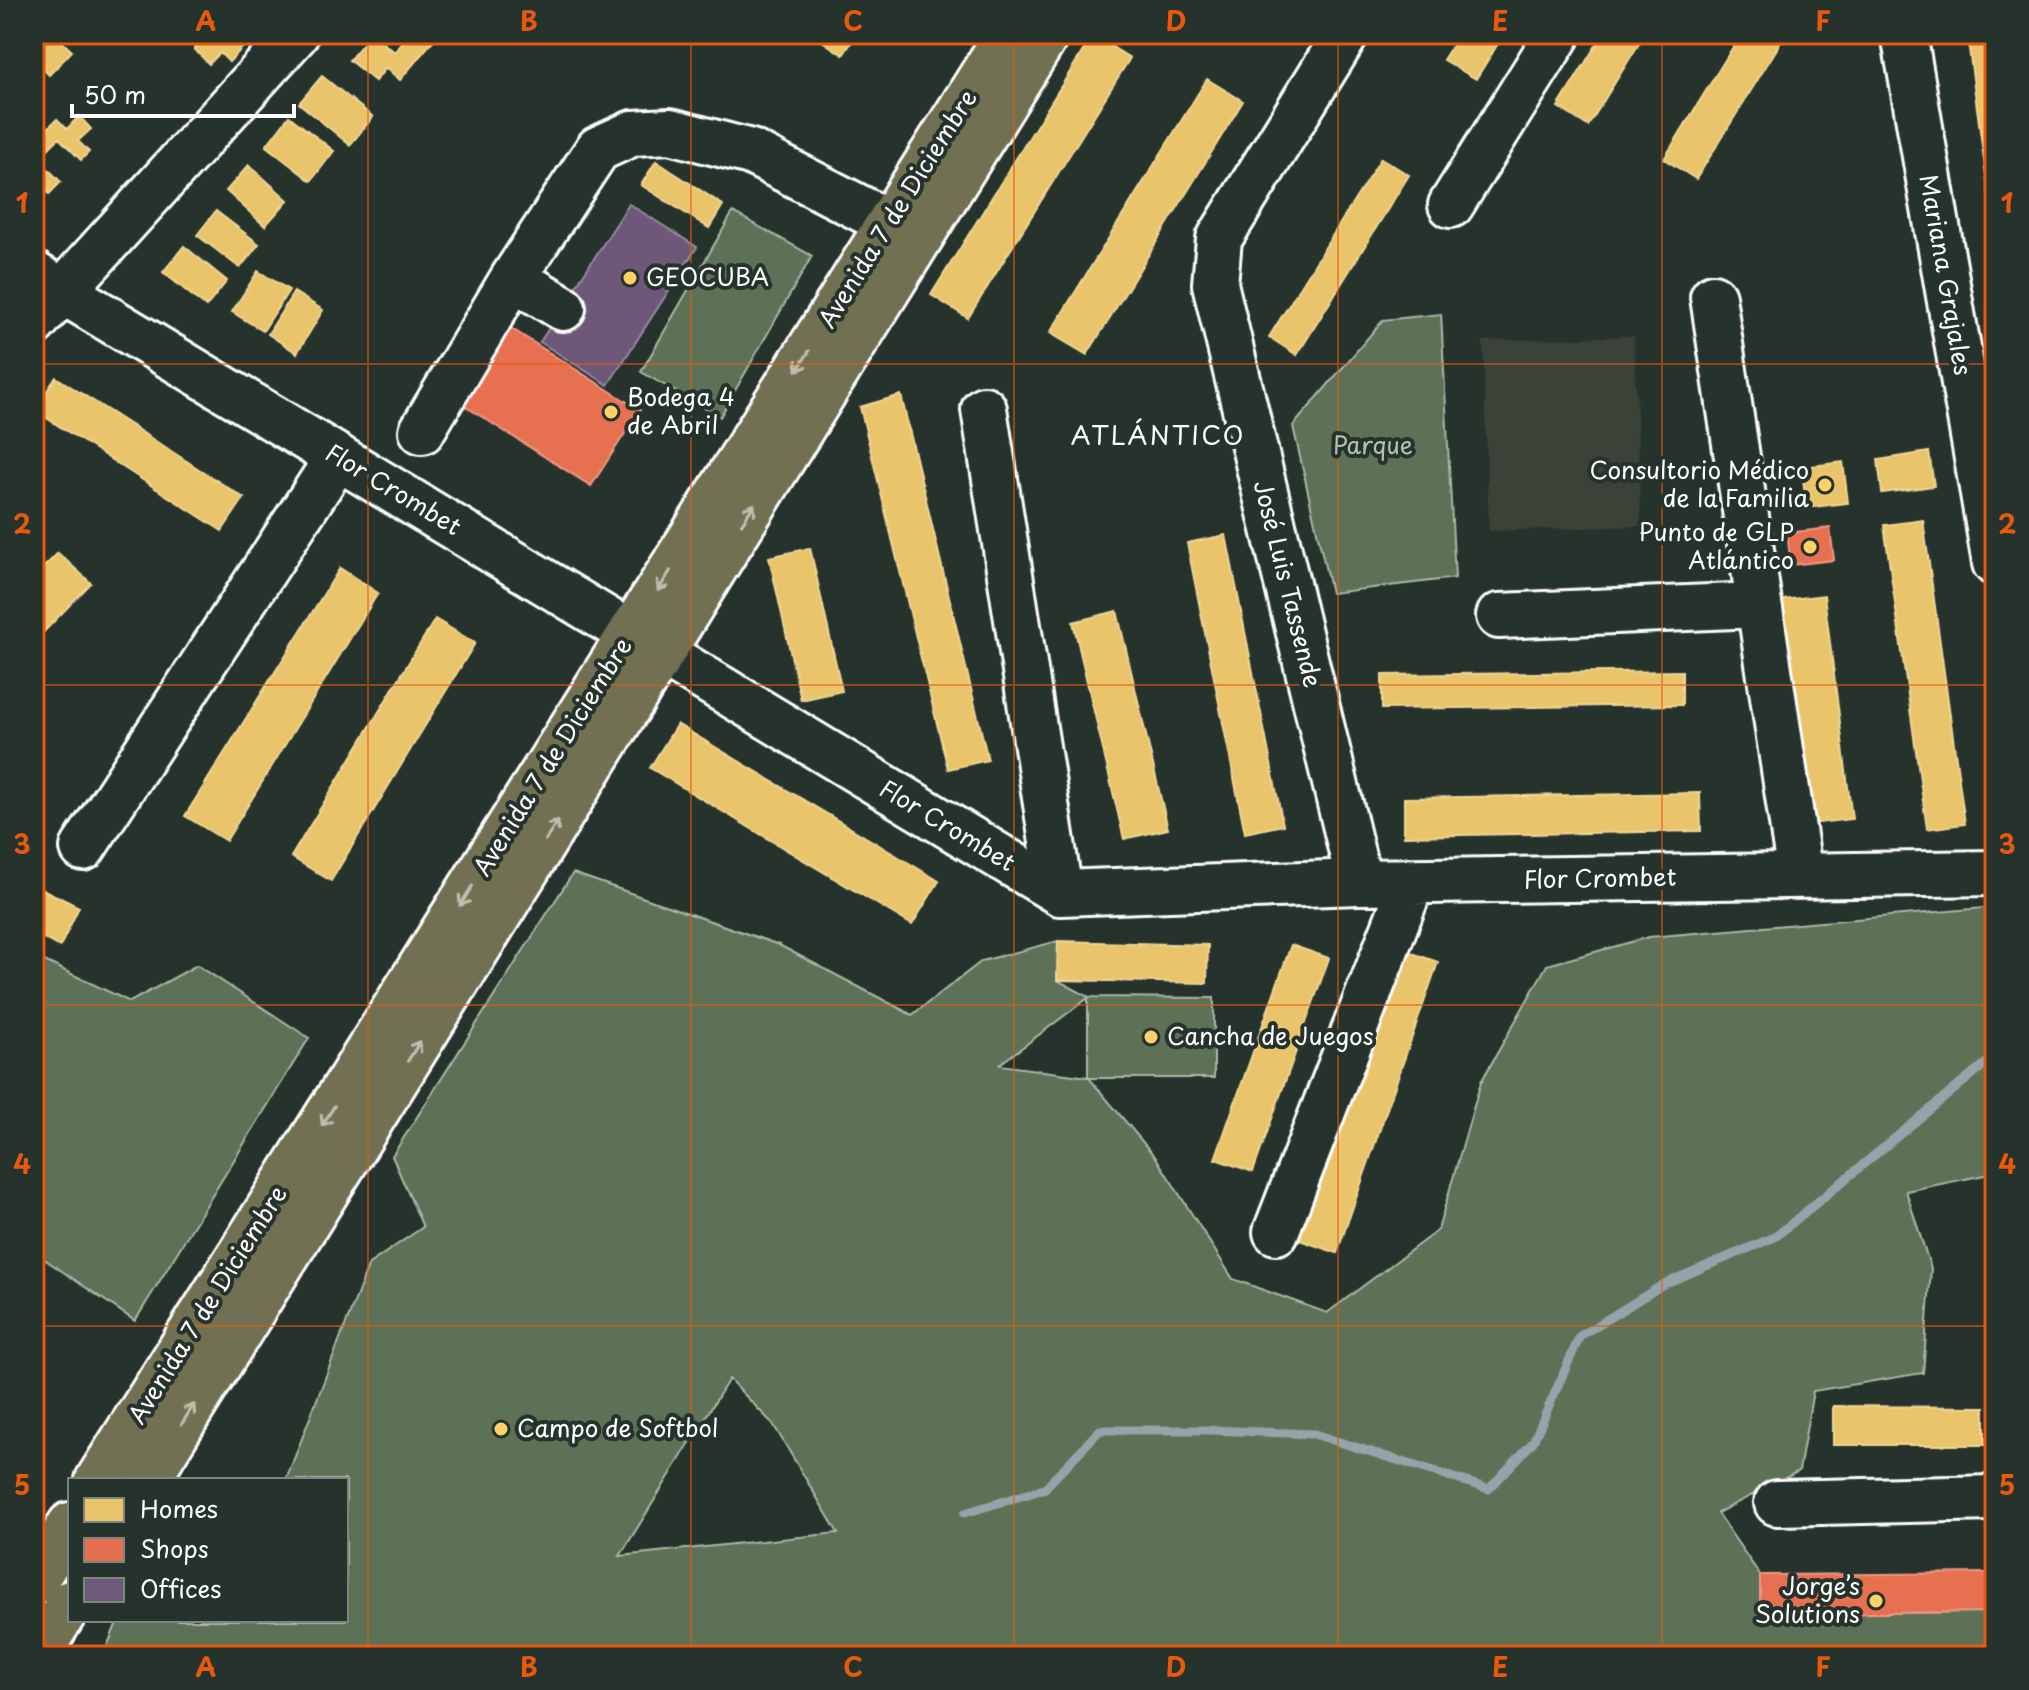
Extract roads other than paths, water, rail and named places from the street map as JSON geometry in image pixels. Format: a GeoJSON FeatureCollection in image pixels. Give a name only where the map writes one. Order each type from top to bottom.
{"type":"FeatureCollection","features":[{"type":"Feature","properties":{"kind":"main road","name":"Avenida 7 de Diciembre"},"geometry":{"type":"LineString","coordinates":[[148,1478],[646,644],[889,223],[1008,34]]}},
{"type":"Feature","properties":{"kind":"main road","name":"Avenida 7 de Diciembre"},"geometry":{"type":"LineString","coordinates":[[99,1478],[1047,34]]}},
{"type":"Feature","properties":{"kind":"main road"},"geometry":{"type":"LineString","coordinates":[[34,1582],[68,1528]]}},
{"type":"Feature","properties":{"kind":"main road"},"geometry":{"type":"LineString","coordinates":[[37,1656],[68,1606]]}},
{"type":"Feature","properties":{"kind":"street"},"geometry":{"type":"LineString","coordinates":[[34,323],[49,282],[296,34]]}},
{"type":"Feature","properties":{"kind":"street","name":"José Luis Tassende"},"geometry":{"type":"LineString","coordinates":[[1346,34],[1219,239],[1215,284],[1359,882]]}},
{"type":"Feature","properties":{"kind":"street"},"geometry":{"type":"LineString","coordinates":[[1451,205],[1558,34]]}},
{"type":"Feature","properties":{"kind":"street","name":"Mariana Grajales"},"geometry":{"type":"LineString","coordinates":[[1904,34],[1984,434],[1995,563]]}},
{"type":"Feature","properties":{"kind":"street"},"geometry":{"type":"LineString","coordinates":[[422,431],[513,278],[598,149],[633,133],[670,131],[751,152],[889,223]]}},
{"type":"Feature","properties":{"kind":"street"},"geometry":{"type":"LineString","coordinates":[[513,278],[563,308]]}},
{"type":"Feature","properties":{"kind":"street","name":"Flor Crombet"},"geometry":{"type":"LineString","coordinates":[[49,282],[1060,893],[1359,882],[1995,873]]}},
{"type":"Feature","properties":{"kind":"street"},"geometry":{"type":"LineString","coordinates":[[1713,297],[1800,876]]}},
{"type":"Feature","properties":{"kind":"street"},"geometry":{"type":"LineString","coordinates":[[984,409],[1060,893]]}},
{"type":"Feature","properties":{"kind":"street"},"geometry":{"type":"LineString","coordinates":[[83,848],[338,457]]}},
{"type":"Feature","properties":{"kind":"street"},"geometry":{"type":"LineString","coordinates":[[1499,616],[1758,605]]}},
{"type":"Feature","properties":{"kind":"street"},"geometry":{"type":"LineString","coordinates":[[1276,1232],[1412,882]]}},
{"type":"Feature","properties":{"kind":"street"},"geometry":{"type":"LineString","coordinates":[[1777,1503],[1995,1498]]}},
{"type":"Feature","properties":{"kind":"waterway"},"geometry":{"type":"LineString","coordinates":[[965,1513],[1044,1489],[1100,1430],[1314,1434],[1489,1489],[1533,1442],[1580,1336],[1664,1284],[1775,1237],[1995,1056]]}},
{"type":"Feature","properties":{"kind":"place","name":"GEOCUBA"},"geometry":{"type":"Point","coordinates":[630,278]}},
{"type":"Feature","properties":{"kind":"place","name":"Bodega 4 de Abril"},"geometry":{"type":"Point","coordinates":[611,412]}},
{"type":"Feature","properties":{"kind":"place","name":"Consultorio Médico de la Familia"},"geometry":{"type":"Point","coordinates":[1825,485]}},
{"type":"Feature","properties":{"kind":"place","name":"Punto de GLP Atlántico"},"geometry":{"type":"Point","coordinates":[1810,547]}},
{"type":"Feature","properties":{"kind":"place","name":"Cancha de Juegos"},"geometry":{"type":"Point","coordinates":[1151,1037]}},
{"type":"Feature","properties":{"kind":"place","name":"Campo de Softbol"},"geometry":{"type":"Point","coordinates":[501,1429]}},
{"type":"Feature","properties":{"kind":"place","name":"Jorge’s Solutions"},"geometry":{"type":"Point","coordinates":[1876,1601]}},
{"type":"Feature","properties":{"kind":"district","name":"ATLÁNTICO"},"geometry":{"type":"Point","coordinates":[1158,436]}},
{"type":"Feature","properties":{"kind":"park label","name":"Parque"},"geometry":{"type":"Point","coordinates":[1373,446]}}]}
